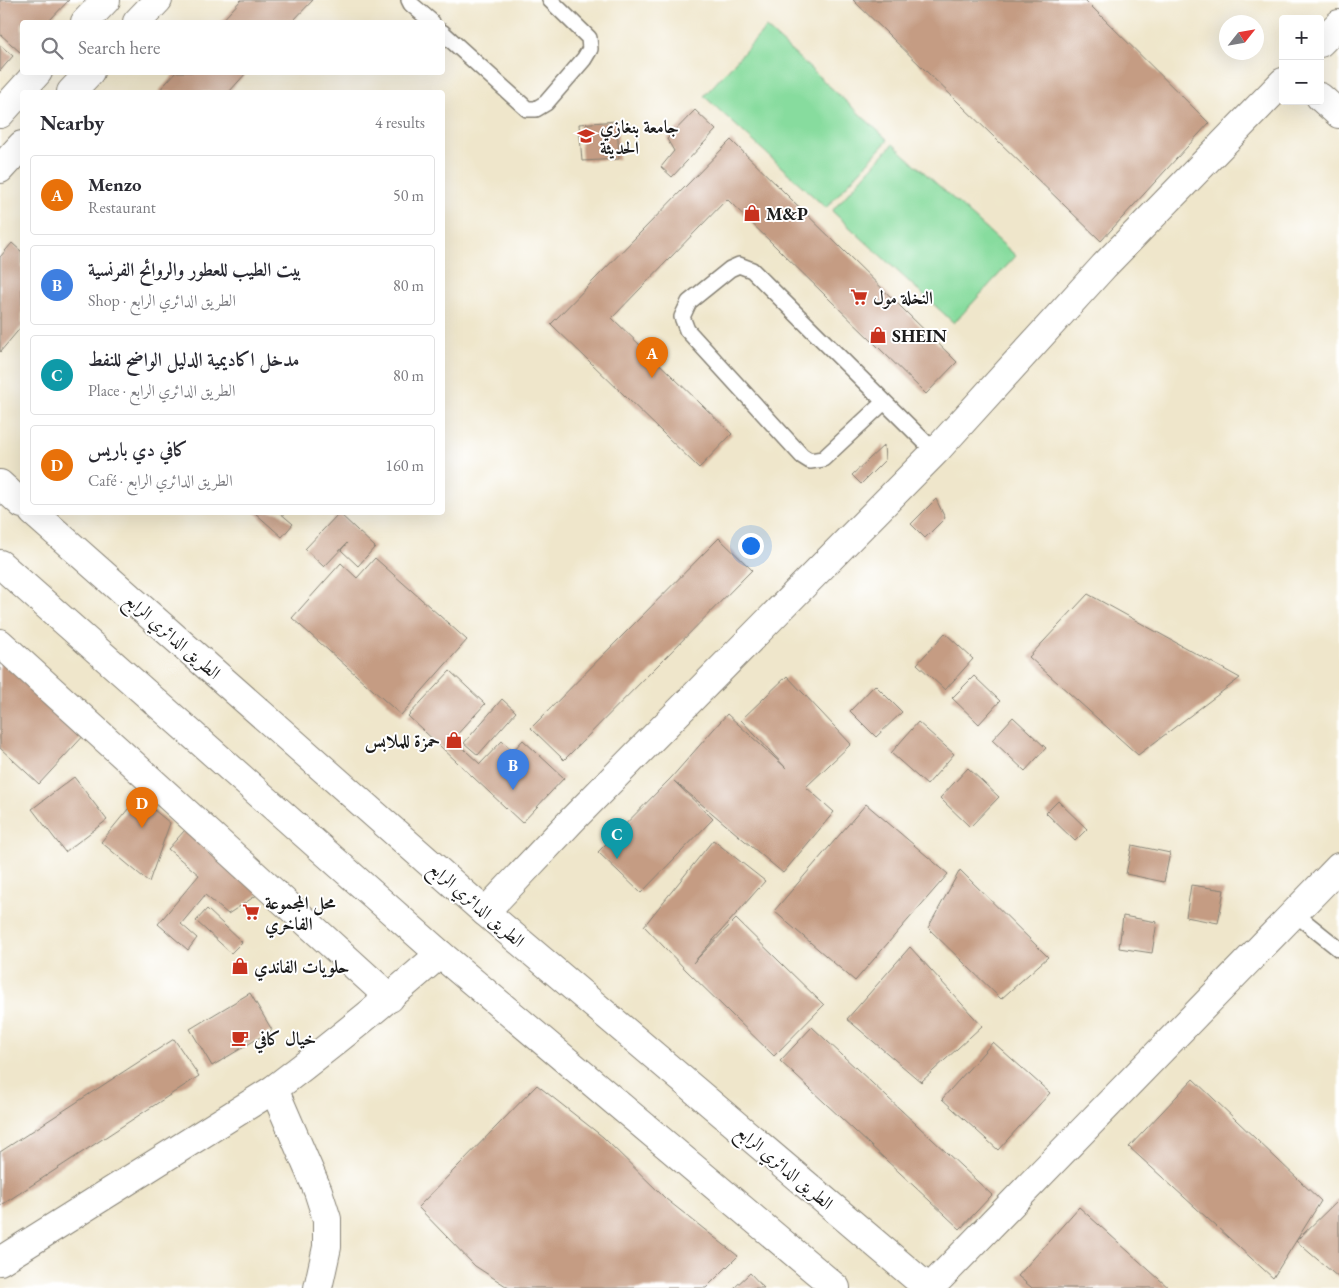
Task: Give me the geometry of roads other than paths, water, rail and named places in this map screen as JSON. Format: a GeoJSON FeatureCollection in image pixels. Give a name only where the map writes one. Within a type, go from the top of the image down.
{"type":"FeatureCollection","features":[{"type":"Feature","properties":{"kind":"street"},"geometry":{"type":"LineString","coordinates":[[87,20],[106,0]]}},
{"type":"Feature","properties":{"kind":"street"},"geometry":{"type":"LineString","coordinates":[[139,20],[158,0]]}},
{"type":"Feature","properties":{"kind":"street"},"geometry":{"type":"LineString","coordinates":[[1324,39],[1339,24]]}},
{"type":"Feature","properties":{"kind":"street"},"geometry":{"type":"LineString","coordinates":[[22,90],[35,75]]}},
{"type":"Feature","properties":{"kind":"street"},"geometry":{"type":"LineString","coordinates":[[74,90],[87,75]]}},
{"type":"Feature","properties":{"kind":"street"},"geometry":{"type":"LineString","coordinates":[[485,912],[935,452],[1104,266],[1279,86]]}},
{"type":"Feature","properties":{"kind":"street"},"geometry":{"type":"LineString","coordinates":[[0,114],[20,92]]}},
{"type":"Feature","properties":{"kind":"street"},"geometry":{"type":"LineString","coordinates":[[1324,101],[1339,114]]}},
{"type":"Feature","properties":{"kind":"street"},"geometry":{"type":"LineString","coordinates":[[0,169],[20,147]]}},
{"type":"Feature","properties":{"kind":"street"},"geometry":{"type":"LineString","coordinates":[[0,484],[20,502]]}},
{"type":"Feature","properties":{"kind":"street","name":"الطريق الدائري الرابع"},"geometry":{"type":"LineString","coordinates":[[36,515],[485,912],[929,1288]]}},
{"type":"Feature","properties":{"kind":"street"},"geometry":{"type":"LineString","coordinates":[[0,564],[440,954],[836,1288]]}},
{"type":"Feature","properties":{"kind":"street"},"geometry":{"type":"LineString","coordinates":[[0,643],[390,998]]}},
{"type":"Feature","properties":{"kind":"street"},"geometry":{"type":"LineString","coordinates":[[929,1288],[1339,867]]}},
{"type":"Feature","properties":{"kind":"street"},"geometry":{"type":"LineString","coordinates":[[0,1262],[274,1089],[390,998],[440,954]]}},
{"type":"Feature","properties":{"kind":"street"},"geometry":{"type":"LineString","coordinates":[[274,1089],[318,1191],[327,1219],[327,1247],[318,1288]]}},
{"type":"Feature","properties":{"kind":"lane"},"geometry":{"type":"LineString","coordinates":[[409,0],[430,20]]}},
{"type":"Feature","properties":{"kind":"lane"},"geometry":{"type":"LineString","coordinates":[[445,35],[528,109],[536,109],[546,103],[590,50],[589,38],[550,0]]}},
{"type":"Feature","properties":{"kind":"lane"},"geometry":{"type":"LineString","coordinates":[[884,402],[823,459],[810,461],[802,456],[687,330],[682,317],[689,302],[730,269],[739,265],[752,270],[935,452]]}},
{"type":"Feature","properties":{"kind":"lane"},"geometry":{"type":"LineString","coordinates":[[1294,913],[1339,950]]}},
{"type":"Feature","properties":{"kind":"place","name":"جامعة بنغازي الحديثة"},"geometry":{"type":"Point","coordinates":[586,136]}},
{"type":"Feature","properties":{"kind":"place","name":"M&P"},"geometry":{"type":"Point","coordinates":[752,213]}},
{"type":"Feature","properties":{"kind":"place","name":"النخلة مول"},"geometry":{"type":"Point","coordinates":[859,297]}},
{"type":"Feature","properties":{"kind":"place","name":"SHEIN"},"geometry":{"type":"Point","coordinates":[878,335]}},
{"type":"Feature","properties":{"kind":"place","name":"Menzo"},"geometry":{"type":"Point","coordinates":[652,378]}},
{"type":"Feature","properties":{"kind":"place","name":"حمزة للملابس"},"geometry":{"type":"Point","coordinates":[454,740]}},
{"type":"Feature","properties":{"kind":"place","name":"بيت الطيب للعطور والروائح الفرنسية"},"geometry":{"type":"Point","coordinates":[513,790]}},
{"type":"Feature","properties":{"kind":"place","name":"كافي دي باريس"},"geometry":{"type":"Point","coordinates":[142,828]}},
{"type":"Feature","properties":{"kind":"place","name":"مدخل اكاديمية الدليل الواضح للنفط"},"geometry":{"type":"Point","coordinates":[617,859]}},
{"type":"Feature","properties":{"kind":"place","name":"محل المجموعة الفاخري"},"geometry":{"type":"Point","coordinates":[251,912]}},
{"type":"Feature","properties":{"kind":"place","name":"حلويات الفاندي"},"geometry":{"type":"Point","coordinates":[240,966]}},
{"type":"Feature","properties":{"kind":"place","name":"خيال كافي"},"geometry":{"type":"Point","coordinates":[240,1038]}}]}
